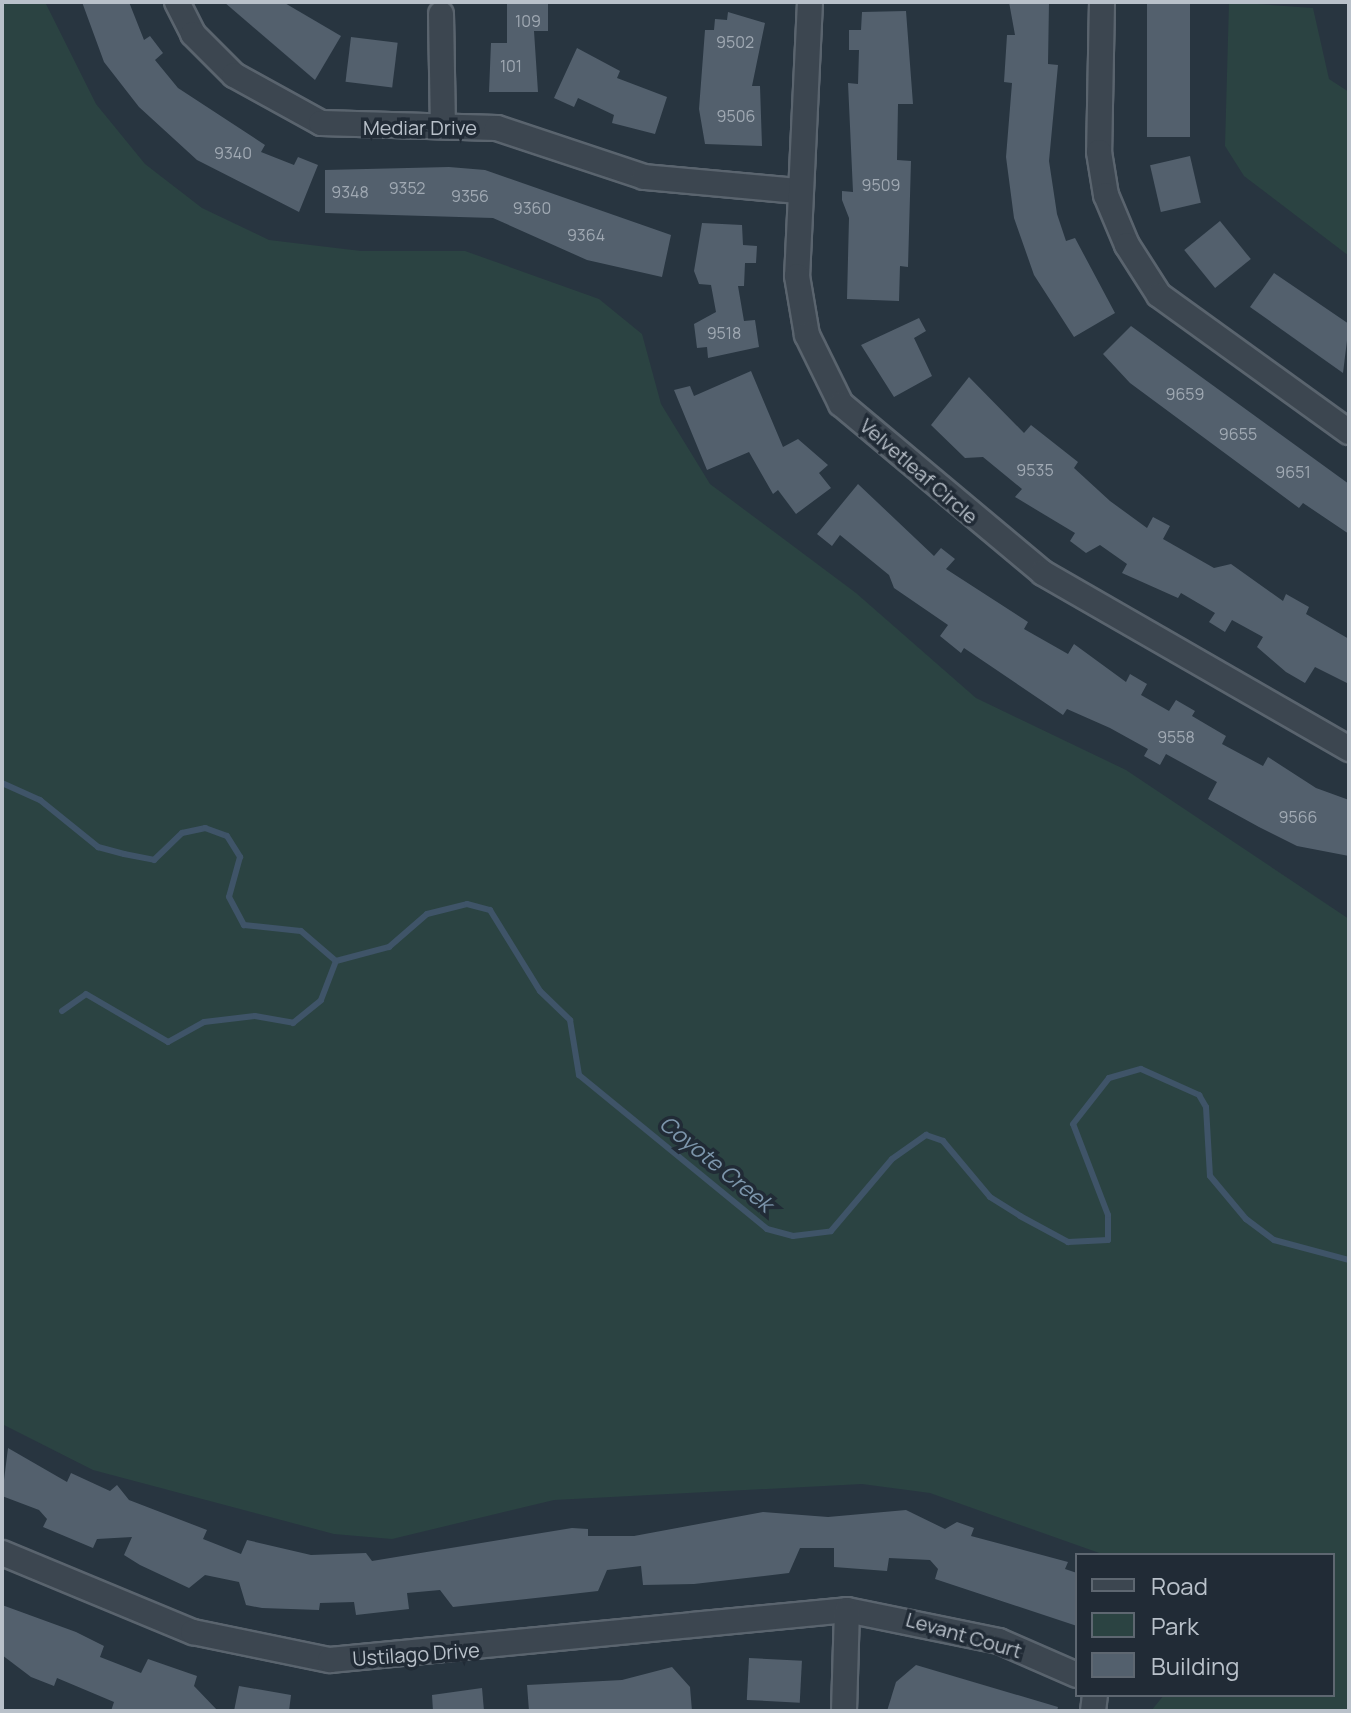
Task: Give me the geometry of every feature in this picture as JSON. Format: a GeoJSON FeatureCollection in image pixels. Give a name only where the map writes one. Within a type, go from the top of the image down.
{"type":"FeatureCollection","features":[{"type":"Feature","properties":{"kind":"street","name":"Mediar Drive"},"geometry":{"type":"LineString","coordinates":[[177,2],[213,56],[287,110],[358,127],[443,124],[539,138],[644,177],[799,191]]}},
{"type":"Feature","properties":{"kind":"street","name":"Velvetleaf Circle"},"geometry":{"type":"LineString","coordinates":[[810,2],[797,276],[807,335],[841,404],[1043,573],[1349,749]]}},
{"type":"Feature","properties":{"kind":"street"},"geometry":{"type":"LineString","coordinates":[[1102,2],[1099,152],[1106,195],[1127,245],[1159,295],[1349,432]]}},
{"type":"Feature","properties":{"kind":"street"},"geometry":{"type":"LineString","coordinates":[[441,14],[443,124]]}},
{"type":"Feature","properties":{"kind":"street","name":"Ustilago Drive"},"geometry":{"type":"LineString","coordinates":[[2,1553],[193,1632],[330,1660],[847,1610]]}},
{"type":"Feature","properties":{"kind":"street"},"geometry":{"type":"LineString","coordinates":[[844,1711],[847,1610]]}},
{"type":"Feature","properties":{"kind":"street","name":"Levant Court"},"geometry":{"type":"LineString","coordinates":[[847,1610],[999,1641],[1075,1674]]}},
{"type":"Feature","properties":{"kind":"green space"},"geometry":{"type":"Polygon","coordinates":[[[2,2],[45,2],[96,104],[145,164],[202,208],[269,240],[361,251],[465,251],[599,299],[642,334],[661,404],[710,484],[856,593],[976,698],[1126,770],[1349,919],[1349,1711],[1151,1711],[1162,1697],[1335,1697],[1335,1553],[1099,1553],[930,1493],[862,1484],[554,1500],[392,1539],[334,1534],[93,1470],[2,1424],[2,2]]]}},
{"type":"Feature","properties":{"kind":"green space"},"geometry":{"type":"Polygon","coordinates":[[[1229,2],[1313,8],[1329,79],[1349,92],[1349,256],[1244,176],[1225,146],[1229,2]]]}},
{"type":"Feature","properties":{"kind":"building"},"geometry":{"type":"Polygon","coordinates":[[[82,2],[129,2],[144,40],[150,36],[163,53],[155,60],[178,88],[265,145],[261,152],[294,165],[298,157],[318,165],[299,212],[197,160],[139,107],[104,62],[82,2]]]}},
{"type":"Feature","properties":{"kind":"building"},"geometry":{"type":"Polygon","coordinates":[[[224,2],[283,2],[341,36],[315,80],[224,2]]]}},
{"type":"Feature","properties":{"kind":"building"},"geometry":{"type":"Polygon","coordinates":[[[507,2],[548,2],[548,31],[534,31],[538,92],[489,92],[491,43],[507,43],[507,2]]]}},
{"type":"Feature","properties":{"kind":"building"},"geometry":{"type":"Polygon","coordinates":[[[1009,2],[1049,2],[1048,64],[1058,65],[1049,161],[1057,214],[1066,241],[1075,238],[1115,313],[1074,337],[1034,275],[1014,218],[1006,157],[1012,83],[1004,82],[1007,35],[1015,35],[1009,2]]]}},
{"type":"Feature","properties":{"kind":"building"},"geometry":{"type":"Polygon","coordinates":[[[1147,2],[1190,2],[1190,137],[1147,137],[1147,2]]]}},
{"type":"Feature","properties":{"kind":"building"},"geometry":{"type":"Polygon","coordinates":[[[906,11],[913,104],[898,104],[897,160],[911,161],[908,267],[900,266],[899,301],[847,299],[849,218],[842,191],[853,192],[848,83],[858,84],[859,50],[849,50],[849,30],[861,30],[862,12],[906,11]]]}},
{"type":"Feature","properties":{"kind":"building"},"geometry":{"type":"Polygon","coordinates":[[[728,12],[765,23],[752,86],[760,86],[762,146],[705,144],[699,109],[705,30],[714,30],[715,19],[727,20],[728,12]]]}},
{"type":"Feature","properties":{"kind":"building"},"geometry":{"type":"Polygon","coordinates":[[[351,37],[398,43],[392,87],[346,82],[351,37]]]}},
{"type":"Feature","properties":{"kind":"building"},"geometry":{"type":"Polygon","coordinates":[[[577,48],[620,71],[617,78],[667,97],[655,134],[612,123],[614,115],[578,98],[574,107],[554,98],[577,48]]]}},
{"type":"Feature","properties":{"kind":"building"},"geometry":{"type":"Polygon","coordinates":[[[1190,156],[1201,203],[1161,212],[1150,165],[1190,156]]]}},
{"type":"Feature","properties":{"kind":"building"},"geometry":{"type":"Polygon","coordinates":[[[449,167],[485,170],[671,235],[662,277],[587,260],[493,218],[325,213],[325,170],[449,167]]]}},
{"type":"Feature","properties":{"kind":"building"},"geometry":{"type":"Polygon","coordinates":[[[1220,221],[1251,259],[1215,288],[1184,250],[1220,221]]]}},
{"type":"Feature","properties":{"kind":"building"},"geometry":{"type":"Polygon","coordinates":[[[702,223],[742,225],[743,245],[757,246],[756,263],[745,263],[744,286],[738,286],[744,321],[755,320],[759,347],[708,358],[707,347],[697,348],[694,324],[716,312],[711,285],[699,284],[694,271],[702,223]]]}},
{"type":"Feature","properties":{"kind":"building"},"geometry":{"type":"Polygon","coordinates":[[[1274,273],[1349,324],[1343,373],[1250,307],[1274,273]]]}},
{"type":"Feature","properties":{"kind":"building"},"geometry":{"type":"Polygon","coordinates":[[[919,318],[926,331],[914,338],[932,376],[894,397],[861,345],[919,318]]]}},
{"type":"Feature","properties":{"kind":"building"},"geometry":{"type":"Polygon","coordinates":[[[1131,326],[1349,484],[1349,534],[1303,503],[1299,508],[1130,383],[1103,354],[1131,326]]]}},
{"type":"Feature","properties":{"kind":"building"},"geometry":{"type":"Polygon","coordinates":[[[751,371],[783,447],[798,439],[828,465],[819,473],[831,488],[796,514],[778,490],[773,494],[749,452],[707,470],[674,390],[690,386],[694,396],[751,371]]]}},
{"type":"Feature","properties":{"kind":"building"},"geometry":{"type":"Polygon","coordinates":[[[969,377],[1024,433],[1031,425],[1078,462],[1074,468],[1110,501],[1147,528],[1153,517],[1170,526],[1163,539],[1214,568],[1231,564],[1283,601],[1286,594],[1309,607],[1306,614],[1349,639],[1349,684],[1315,667],[1305,683],[1286,672],[1257,647],[1263,637],[1232,620],[1225,632],[1209,622],[1215,613],[1181,593],[1178,598],[1122,573],[1127,564],[1100,545],[1086,553],[1070,541],[1075,533],[1015,497],[1022,489],[983,457],[965,458],[931,425],[969,377]]]}},
{"type":"Feature","properties":{"kind":"building"},"geometry":{"type":"Polygon","coordinates":[[[858,484],[934,556],[941,548],[955,559],[946,569],[1028,622],[1024,629],[1068,654],[1074,644],[1126,682],[1130,674],[1147,684],[1141,695],[1169,711],[1176,700],[1195,711],[1192,716],[1226,736],[1222,744],[1263,766],[1268,757],[1316,788],[1349,800],[1349,856],[1297,846],[1259,827],[1208,799],[1217,782],[1166,754],[1160,765],[1144,756],[1148,749],[1067,709],[1063,715],[964,648],[961,653],[940,636],[948,625],[894,588],[889,575],[840,535],[832,546],[817,534],[858,484]]]}},
{"type":"Feature","properties":{"kind":"building"},"geometry":{"type":"Polygon","coordinates":[[[8,1448],[67,1482],[71,1473],[110,1491],[117,1485],[129,1500],[207,1530],[203,1539],[241,1554],[247,1540],[311,1555],[366,1553],[372,1561],[572,1528],[588,1529],[588,1536],[634,1536],[763,1512],[828,1517],[906,1510],[945,1529],[957,1522],[974,1528],[971,1536],[1068,1562],[1065,1569],[1075,1572],[1075,1625],[935,1579],[938,1569],[930,1560],[889,1558],[887,1571],[834,1567],[834,1548],[800,1548],[789,1573],[694,1584],[643,1585],[641,1566],[607,1570],[598,1591],[563,1595],[453,1607],[440,1590],[407,1593],[409,1609],[356,1615],[354,1602],[320,1603],[319,1610],[262,1608],[246,1605],[239,1582],[205,1575],[189,1588],[124,1555],[132,1537],[97,1539],[93,1548],[43,1527],[47,1519],[39,1510],[2,1496],[8,1448]]]}},
{"type":"Feature","properties":{"kind":"building"},"geometry":{"type":"Polygon","coordinates":[[[2,1605],[76,1632],[104,1646],[100,1657],[141,1673],[148,1659],[197,1676],[194,1686],[218,1711],[111,1711],[114,1702],[57,1678],[54,1686],[31,1677],[2,1655],[2,1605]]]}},
{"type":"Feature","properties":{"kind":"building"},"geometry":{"type":"Polygon","coordinates":[[[749,1658],[802,1661],[800,1703],[747,1700],[749,1658]]]}},
{"type":"Feature","properties":{"kind":"building"},"geometry":{"type":"Polygon","coordinates":[[[916,1665],[1058,1707],[1057,1711],[887,1711],[896,1682],[916,1665]]]}},
{"type":"Feature","properties":{"kind":"building"},"geometry":{"type":"Polygon","coordinates":[[[672,1667],[690,1687],[692,1711],[529,1711],[527,1685],[622,1680],[672,1667]]]}},
{"type":"Feature","properties":{"kind":"building"},"geometry":{"type":"Polygon","coordinates":[[[239,1686],[291,1695],[289,1711],[234,1711],[239,1686]]]}},
{"type":"Feature","properties":{"kind":"building"},"geometry":{"type":"Polygon","coordinates":[[[482,1688],[484,1711],[433,1711],[432,1695],[482,1688]]]}},
{"type":"Feature","properties":{"kind":"waterway","name":"Coyote Creek"},"geometry":{"type":"LineString","coordinates":[[2,783],[40,800],[98,847],[124,854],[154,860],[182,833],[205,828],[227,836],[240,857],[229,897],[244,925],[301,931],[336,961]]}},
{"type":"Feature","properties":{"kind":"waterway","name":"Coyote Creek"},"geometry":{"type":"LineString","coordinates":[[336,961],[389,947],[427,914],[467,904],[490,910],[540,991],[570,1020],[579,1075],[767,1229],[793,1236],[831,1231],[892,1159],[926,1135],[943,1141],[990,1197],[1020,1216],[1068,1242],[1108,1240],[1108,1215],[1073,1124],[1109,1078],[1141,1069],[1199,1095],[1206,1107],[1210,1176],[1246,1219],[1274,1240],[1349,1260]]}},
{"type":"Feature","properties":{"kind":"waterway"},"geometry":{"type":"LineString","coordinates":[[62,1011],[86,994],[168,1042],[204,1022],[255,1016],[293,1023],[321,1000],[336,961]]}}]}
